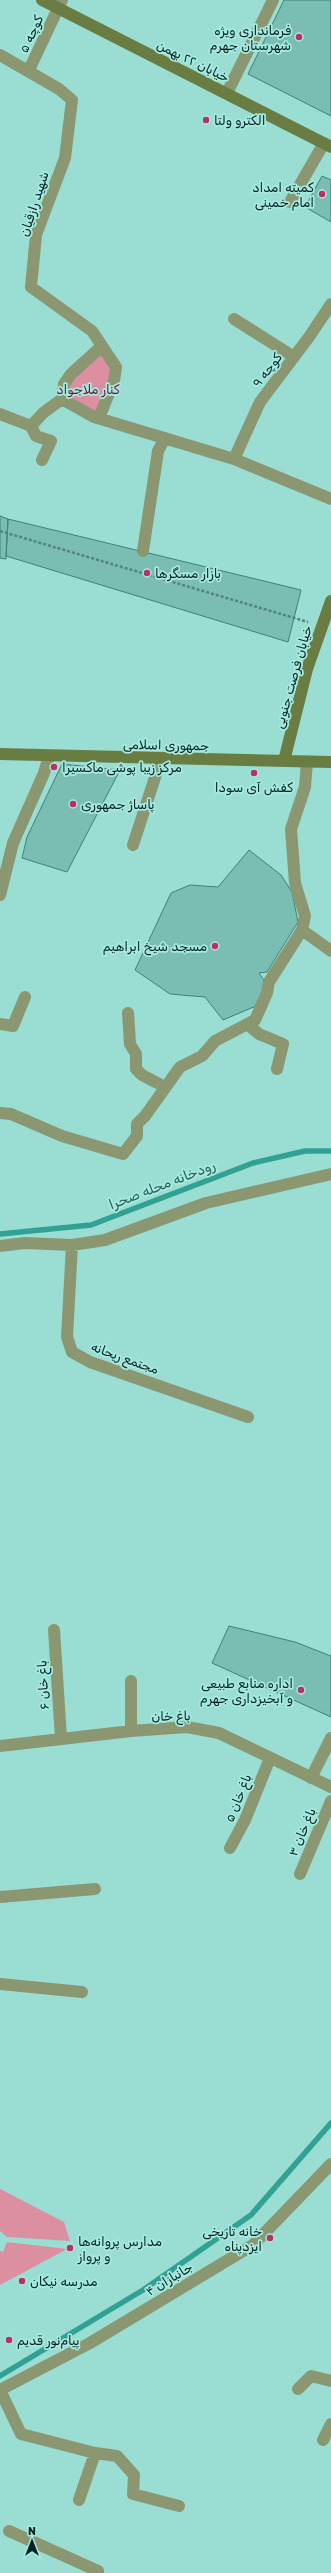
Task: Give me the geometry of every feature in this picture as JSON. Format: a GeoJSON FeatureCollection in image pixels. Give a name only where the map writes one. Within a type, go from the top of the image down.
{"type":"FeatureCollection","features":[{"type":"Feature","properties":{"kind":"street","name":"خیابان ۲۲ بهمن"},"geometry":{"type":"LineString","coordinates":[[42,0],[60,5],[327,145]]}},
{"type":"Feature","properties":{"kind":"street"},"geometry":{"type":"LineString","coordinates":[[227,93],[273,0]]}},
{"type":"Feature","properties":{"kind":"street","name":"کوچه ۵"},"geometry":{"type":"LineString","coordinates":[[29,70],[60,5]]}},
{"type":"Feature","properties":{"kind":"street","name":"شهید رازقیان"},"geometry":{"type":"LineString","coordinates":[[0,55],[29,70],[59,89],[72,100],[65,158],[36,235],[30,287],[92,331],[102,346]]}},
{"type":"Feature","properties":{"kind":"street"},"geometry":{"type":"LineString","coordinates":[[290,202],[327,145]]}},
{"type":"Feature","properties":{"kind":"street","name":"کوچه ۹"},"geometry":{"type":"LineString","coordinates":[[234,459],[260,402],[331,304]]}},
{"type":"Feature","properties":{"kind":"street"},"geometry":{"type":"LineString","coordinates":[[234,319],[294,357]]}},
{"type":"Feature","properties":{"kind":"street"},"geometry":{"type":"LineString","coordinates":[[31,426],[43,413],[62,400],[64,384],[71,374],[102,346],[116,367],[114,381],[99,418]]}},
{"type":"Feature","properties":{"kind":"street"},"geometry":{"type":"LineString","coordinates":[[62,400],[99,418],[234,459],[331,499]]}},
{"type":"Feature","properties":{"kind":"street"},"geometry":{"type":"LineString","coordinates":[[0,414],[31,426],[36,436],[51,441],[42,460]]}},
{"type":"Feature","properties":{"kind":"street"},"geometry":{"type":"LineString","coordinates":[[143,552],[158,451],[165,438]]}},
{"type":"Feature","properties":{"kind":"street","name":"خیابان فرصت جنوبی"},"geometry":{"type":"LineString","coordinates":[[284,761],[308,668],[331,601]]}},
{"type":"Feature","properties":{"kind":"street","name":"جمهوری اسلامی"},"geometry":{"type":"LineString","coordinates":[[0,754],[331,762]]}},
{"type":"Feature","properties":{"kind":"street"},"geometry":{"type":"LineString","coordinates":[[0,895],[13,843],[44,773],[49,756]]}},
{"type":"Feature","properties":{"kind":"street"},"geometry":{"type":"LineString","coordinates":[[133,845],[161,759]]}},
{"type":"Feature","properties":{"kind":"street"},"geometry":{"type":"LineString","coordinates":[[0,1113],[11,1114],[62,1136],[123,1154],[136,1136],[136,1124],[145,1116],[180,1067],[202,1056],[215,1041],[255,1020],[267,993],[269,982],[302,930],[305,916],[295,883],[291,829],[305,787],[307,762]]}},
{"type":"Feature","properties":{"kind":"street"},"geometry":{"type":"LineString","coordinates":[[302,930],[331,951]]}},
{"type":"Feature","properties":{"kind":"street"},"geometry":{"type":"LineString","coordinates":[[0,1024],[13,1026],[25,997]]}},
{"type":"Feature","properties":{"kind":"street"},"geometry":{"type":"LineString","coordinates":[[128,1013],[130,1044],[136,1054],[136,1069],[142,1075],[165,1087]]}},
{"type":"Feature","properties":{"kind":"street"},"geometry":{"type":"LineString","coordinates":[[247,1024],[259,1034],[283,1044],[277,1069]]}},
{"type":"Feature","properties":{"kind":"street"},"geometry":{"type":"LineString","coordinates":[[0,1246],[25,1243],[72,1245],[105,1240],[206,1203],[331,1174]]}},
{"type":"Feature","properties":{"kind":"street","name":"مجتمع ریحانه"},"geometry":{"type":"LineString","coordinates":[[72,1245],[67,1337],[72,1352],[90,1362],[248,1417]]}},
{"type":"Feature","properties":{"kind":"street","name":"باغ خان ۶"},"geometry":{"type":"LineString","coordinates":[[54,1630],[61,1738]]}},
{"type":"Feature","properties":{"kind":"street"},"geometry":{"type":"LineString","coordinates":[[131,1681],[131,1730]]}},
{"type":"Feature","properties":{"kind":"street","name":"باغ خان"},"geometry":{"type":"LineString","coordinates":[[0,1746],[131,1730],[187,1727],[219,1734],[331,1787]]}},
{"type":"Feature","properties":{"kind":"street"},"geometry":{"type":"LineString","coordinates":[[311,1778],[331,1738]]}},
{"type":"Feature","properties":{"kind":"street","name":"باغ خان ۵"},"geometry":{"type":"LineString","coordinates":[[230,1848],[245,1820],[270,1758]]}},
{"type":"Feature","properties":{"kind":"street","name":"باغ خان ۳"},"geometry":{"type":"LineString","coordinates":[[300,1874],[331,1801]]}},
{"type":"Feature","properties":{"kind":"street"},"geometry":{"type":"LineString","coordinates":[[0,1897],[95,1889]]}},
{"type":"Feature","properties":{"kind":"street"},"geometry":{"type":"LineString","coordinates":[[0,1984],[82,1992]]}},
{"type":"Feature","properties":{"kind":"street","name":"جانبازان ۴"},"geometry":{"type":"LineString","coordinates":[[0,2390],[90,2343],[253,2245],[331,2164]]}},
{"type":"Feature","properties":{"kind":"street"},"geometry":{"type":"LineString","coordinates":[[298,2389],[311,2376],[331,2379]]}},
{"type":"Feature","properties":{"kind":"street"},"geometry":{"type":"LineString","coordinates":[[0,2390],[21,2434],[95,2453],[117,2456],[134,2475],[133,2494],[180,2506]]}},
{"type":"Feature","properties":{"kind":"street"},"geometry":{"type":"LineString","coordinates":[[323,2440],[331,2424]]}},
{"type":"Feature","properties":{"kind":"street"},"geometry":{"type":"LineString","coordinates":[[80,2500],[95,2453]]}},
{"type":"Feature","properties":{"kind":"street"},"geometry":{"type":"LineString","coordinates":[[8,2531],[98,2572]]}},
{"type":"Feature","properties":{"kind":"path"},"geometry":{"type":"LineString","coordinates":[[0,531],[322,626]]}},
{"type":"Feature","properties":{"kind":"green space","name":"کنار ملا‌جواد"},"geometry":{"type":"Polygon","coordinates":[[[102,346],[116,367],[99,418],[62,399],[64,384],[102,346]]]}},
{"type":"Feature","properties":{"kind":"green space"},"geometry":{"type":"Polygon","coordinates":[[[0,2189],[64,2222],[70,2241],[7,2237],[0,2231],[0,2189]]]}},
{"type":"Feature","properties":{"kind":"green space"},"geometry":{"type":"Polygon","coordinates":[[[7,2242],[67,2249],[0,2285],[0,2251],[3,2252],[7,2242]]]}},
{"type":"Feature","properties":{"kind":"building","name":"فرمانداری ویژه شهرستان جهرم"},"geometry":{"type":"Polygon","coordinates":[[[284,0],[331,0],[331,116],[248,74],[284,0]]]}},
{"type":"Feature","properties":{"kind":"building","name":"کمیته امداد امام خمینی"},"geometry":{"type":"Polygon","coordinates":[[[322,176],[331,180],[331,222],[305,207],[322,176]]]}},
{"type":"Feature","properties":{"kind":"building"},"geometry":{"type":"Polygon","coordinates":[[[0,516],[8,519],[6,559],[0,558],[0,516]]]}},
{"type":"Feature","properties":{"kind":"building","name":"بازار مسگرها"},"geometry":{"type":"Polygon","coordinates":[[[8,519],[301,590],[288,642],[6,556],[8,519]]]}},
{"type":"Feature","properties":{"kind":"building","name":"پاساژ جمهوری"},"geometry":{"type":"Polygon","coordinates":[[[62,764],[120,770],[67,872],[22,858],[27,837],[62,764]]]}},
{"type":"Feature","properties":{"kind":"building","name":"مسجد شیخ ابراهیم"},"geometry":{"type":"Polygon","coordinates":[[[249,850],[281,875],[292,892],[298,922],[267,972],[259,973],[266,983],[256,1006],[223,1020],[205,997],[170,994],[135,970],[171,893],[190,885],[218,887],[249,850]]]}},
{"type":"Feature","properties":{"kind":"building","name":"اداره منابع طبیعی و آبخیزداری جهرم"},"geometry":{"type":"Polygon","coordinates":[[[229,1626],[295,1642],[331,1656],[331,1717],[212,1663],[229,1626]]]}},
{"type":"Feature","properties":{"kind":"waterway","name":"رودخانه محله صحرا"},"geometry":{"type":"LineString","coordinates":[[0,1234],[91,1225],[253,1163],[305,1151],[331,1151]]}},
{"type":"Feature","properties":{"kind":"waterway"},"geometry":{"type":"LineString","coordinates":[[0,2376],[143,2290],[251,2215],[331,2123]]}},
{"type":"Feature","properties":{"kind":"place","name":"فرمانداری ویژه شهرستان جهرم"},"geometry":{"type":"Point","coordinates":[299,37]}},
{"type":"Feature","properties":{"kind":"place","name":"الکترو ولتا"},"geometry":{"type":"Point","coordinates":[206,120]}},
{"type":"Feature","properties":{"kind":"place","name":"کمیته امداد امام خمینی"},"geometry":{"type":"Point","coordinates":[322,194]}},
{"type":"Feature","properties":{"kind":"place","name":"بازار مسگرها"},"geometry":{"type":"Point","coordinates":[147,573]}},
{"type":"Feature","properties":{"kind":"place","name":"مرکز زیبا پوشی ماکسیرا"},"geometry":{"type":"Point","coordinates":[54,767]}},
{"type":"Feature","properties":{"kind":"place","name":"کفش آی سودا"},"geometry":{"type":"Point","coordinates":[254,773]}},
{"type":"Feature","properties":{"kind":"place","name":"پاساژ جمهوری"},"geometry":{"type":"Point","coordinates":[73,804]}},
{"type":"Feature","properties":{"kind":"place","name":"مسجد شیخ ابراهیم"},"geometry":{"type":"Point","coordinates":[215,946]}},
{"type":"Feature","properties":{"kind":"place","name":"اداره منابع طبیعی و آبخیزداری جهرم"},"geometry":{"type":"Point","coordinates":[301,1690]}},
{"type":"Feature","properties":{"kind":"place","name":"خانه تاریخی ایزدپناه"},"geometry":{"type":"Point","coordinates":[270,2238]}},
{"type":"Feature","properties":{"kind":"place","name":"مدارس پروانه‌ها و پرواز"},"geometry":{"type":"Point","coordinates":[70,2248]}},
{"type":"Feature","properties":{"kind":"place","name":"مدرسه نیکان"},"geometry":{"type":"Point","coordinates":[22,2281]}},
{"type":"Feature","properties":{"kind":"place","name":"پیام‌نور قدیم"},"geometry":{"type":"Point","coordinates":[9,2340]}}]}
